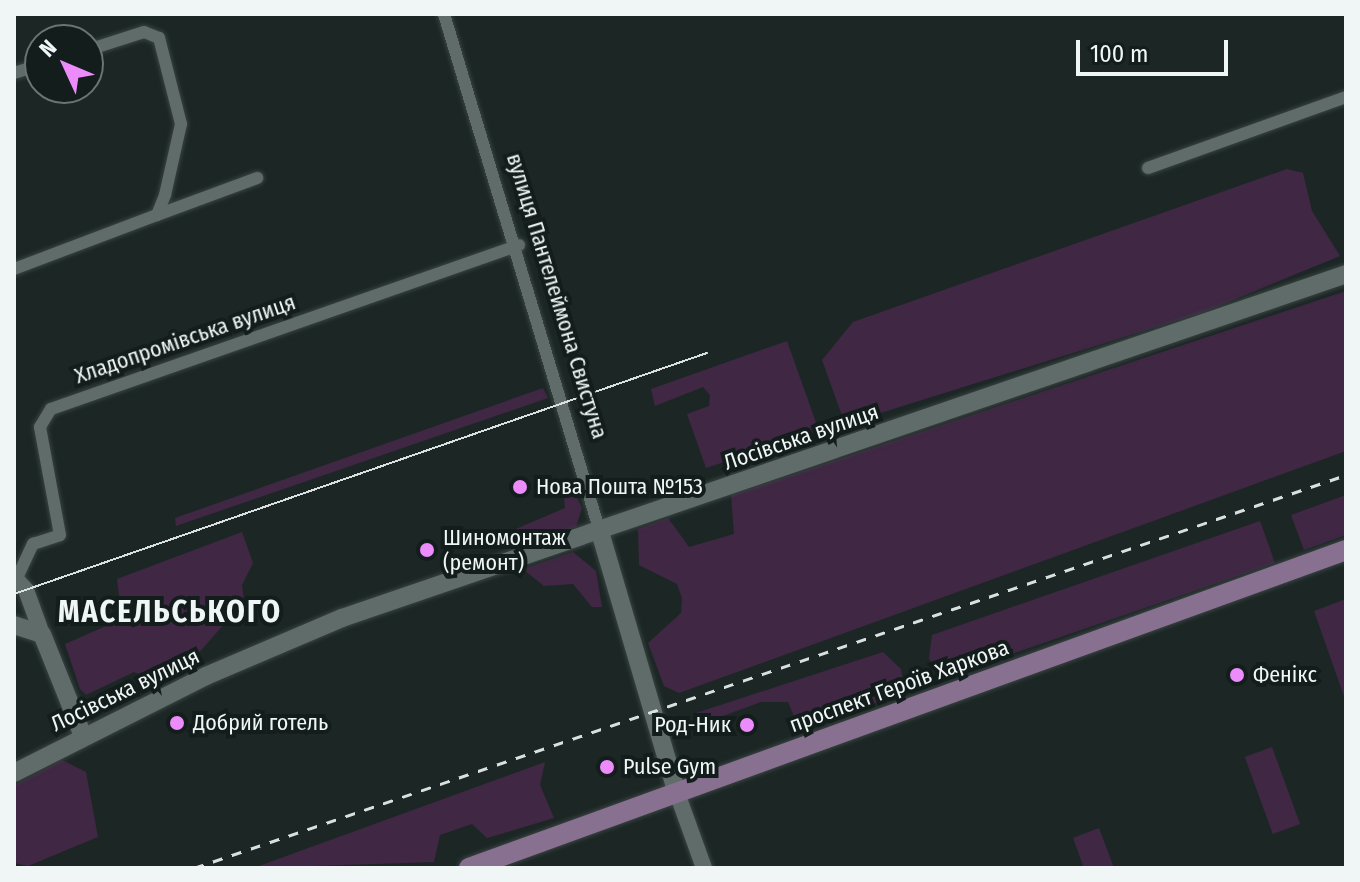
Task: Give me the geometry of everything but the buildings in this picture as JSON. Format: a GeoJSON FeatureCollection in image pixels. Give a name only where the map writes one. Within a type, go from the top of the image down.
{"type":"FeatureCollection","features":[{"type":"Feature","properties":{"kind":"main road","name":"Лосівська вулиця"},"geometry":{"type":"LineString","coordinates":[[14,773],[83,736],[342,618],[1346,274]]}},
{"type":"Feature","properties":{"kind":"main road","name":"вулиця Пантелеймона Свистуна"},"geometry":{"type":"LineString","coordinates":[[600,532],[677,793]]}},
{"type":"Feature","properties":{"kind":"main road","name":"проспект Героїв Харкова"},"geometry":{"type":"LineString","coordinates":[[469,868],[1346,550]]}},
{"type":"Feature","properties":{"kind":"main road"},"geometry":{"type":"LineString","coordinates":[[14,625],[42,634],[83,736]]}},
{"type":"Feature","properties":{"kind":"street","name":"вулиця Пантелеймона Свистуна"},"geometry":{"type":"LineString","coordinates":[[444,14],[519,245],[600,532]]}},
{"type":"Feature","properties":{"kind":"street"},"geometry":{"type":"LineString","coordinates":[[104,45],[144,32],[162,46],[181,134],[157,215]]}},
{"type":"Feature","properties":{"kind":"street"},"geometry":{"type":"LineString","coordinates":[[1148,168],[1346,97]]}},
{"type":"Feature","properties":{"kind":"street"},"geometry":{"type":"LineString","coordinates":[[14,269],[257,178]]}},
{"type":"Feature","properties":{"kind":"street","name":"Хладопромівська вулиця"},"geometry":{"type":"LineString","coordinates":[[42,634],[16,578],[33,544],[60,535],[40,427],[51,409],[519,245]]}},
{"type":"Feature","properties":{"kind":"street","name":"вулиця Пантелеймона Свистуна"},"geometry":{"type":"LineString","coordinates":[[677,793],[704,868]]}},
{"type":"Feature","properties":{"kind":"shaded area"},"geometry":{"type":"Polygon","coordinates":[[[1287,169],[1303,173],[1312,211],[1340,256],[1204,312],[845,424],[822,360],[853,322],[1287,169]]]}},
{"type":"Feature","properties":{"kind":"shaded area"},"geometry":{"type":"Polygon","coordinates":[[[1346,291],[1346,451],[679,693],[664,686],[648,643],[681,613],[682,598],[677,584],[639,565],[638,529],[668,518],[689,547],[734,534],[731,495],[1346,291]]]}},
{"type":"Feature","properties":{"kind":"shaded area"},"geometry":{"type":"Polygon","coordinates":[[[787,341],[819,431],[706,468],[687,414],[709,406],[710,395],[703,387],[655,406],[651,389],[787,341]]]}},
{"type":"Feature","properties":{"kind":"shaded area"},"geometry":{"type":"Polygon","coordinates":[[[543,388],[548,398],[176,526],[175,518],[543,388]]]}},
{"type":"Feature","properties":{"kind":"shaded area"},"geometry":{"type":"Polygon","coordinates":[[[570,483],[582,508],[576,527],[513,548],[511,531],[565,508],[563,487],[570,483]]]}},
{"type":"Feature","properties":{"kind":"shaded area"},"geometry":{"type":"Polygon","coordinates":[[[1346,495],[1346,535],[1304,550],[1291,515],[1346,495]]]}},
{"type":"Feature","properties":{"kind":"shaded area"},"geometry":{"type":"Polygon","coordinates":[[[1260,521],[1275,563],[939,679],[929,658],[932,635],[1260,521]]]}},
{"type":"Feature","properties":{"kind":"shaded area"},"geometry":{"type":"Polygon","coordinates":[[[242,532],[253,563],[242,585],[244,601],[184,670],[152,680],[134,672],[86,695],[80,689],[65,644],[122,619],[117,579],[242,532]]]}},
{"type":"Feature","properties":{"kind":"shaded area"},"geometry":{"type":"Polygon","coordinates":[[[573,552],[596,571],[602,607],[592,607],[573,584],[544,586],[523,569],[573,552]]]}},
{"type":"Feature","properties":{"kind":"shaded area"},"geometry":{"type":"Polygon","coordinates":[[[1346,599],[1346,702],[1314,611],[1346,599]]]}},
{"type":"Feature","properties":{"kind":"shaded area"},"geometry":{"type":"Polygon","coordinates":[[[883,652],[901,669],[905,692],[812,727],[794,716],[788,702],[761,702],[696,726],[696,713],[883,652]]]}},
{"type":"Feature","properties":{"kind":"shaded area"},"geometry":{"type":"Polygon","coordinates":[[[1272,747],[1300,824],[1273,834],[1245,757],[1272,747]]]}},
{"type":"Feature","properties":{"kind":"shaded area"},"geometry":{"type":"Polygon","coordinates":[[[62,760],[86,772],[98,837],[28,866],[14,863],[14,785],[62,760]]]}},
{"type":"Feature","properties":{"kind":"shaded area"},"geometry":{"type":"Polygon","coordinates":[[[545,762],[540,785],[554,818],[487,838],[472,824],[440,835],[434,862],[253,868],[545,762]]]}},
{"type":"Feature","properties":{"kind":"shaded area"},"geometry":{"type":"Polygon","coordinates":[[[1099,828],[1114,868],[1084,868],[1073,838],[1099,828]]]}},
{"type":"Feature","properties":{"kind":"tram line"},"geometry":{"type":"LineString","coordinates":[[14,594],[707,353]]}},
{"type":"Feature","properties":{"kind":"railway"},"geometry":{"type":"LineString","coordinates":[[194,868],[1346,475]]}},
{"type":"Feature","properties":{"kind":"place","name":"Нова Пошта №153"},"geometry":{"type":"Point","coordinates":[520,487]}},
{"type":"Feature","properties":{"kind":"place","name":"Шиномонтаж (ремонт)"},"geometry":{"type":"Point","coordinates":[427,550]}},
{"type":"Feature","properties":{"kind":"place","name":"Фенікс"},"geometry":{"type":"Point","coordinates":[1237,675]}},
{"type":"Feature","properties":{"kind":"place","name":"Добрий готель"},"geometry":{"type":"Point","coordinates":[177,723]}},
{"type":"Feature","properties":{"kind":"place","name":"Род-Ник"},"geometry":{"type":"Point","coordinates":[747,725]}},
{"type":"Feature","properties":{"kind":"place","name":"Pulse Gym"},"geometry":{"type":"Point","coordinates":[607,767]}},
{"type":"Feature","properties":{"kind":"district","name":"МАСЕЛЬСЬКОГО"},"geometry":{"type":"Point","coordinates":[170,612]}}]}
